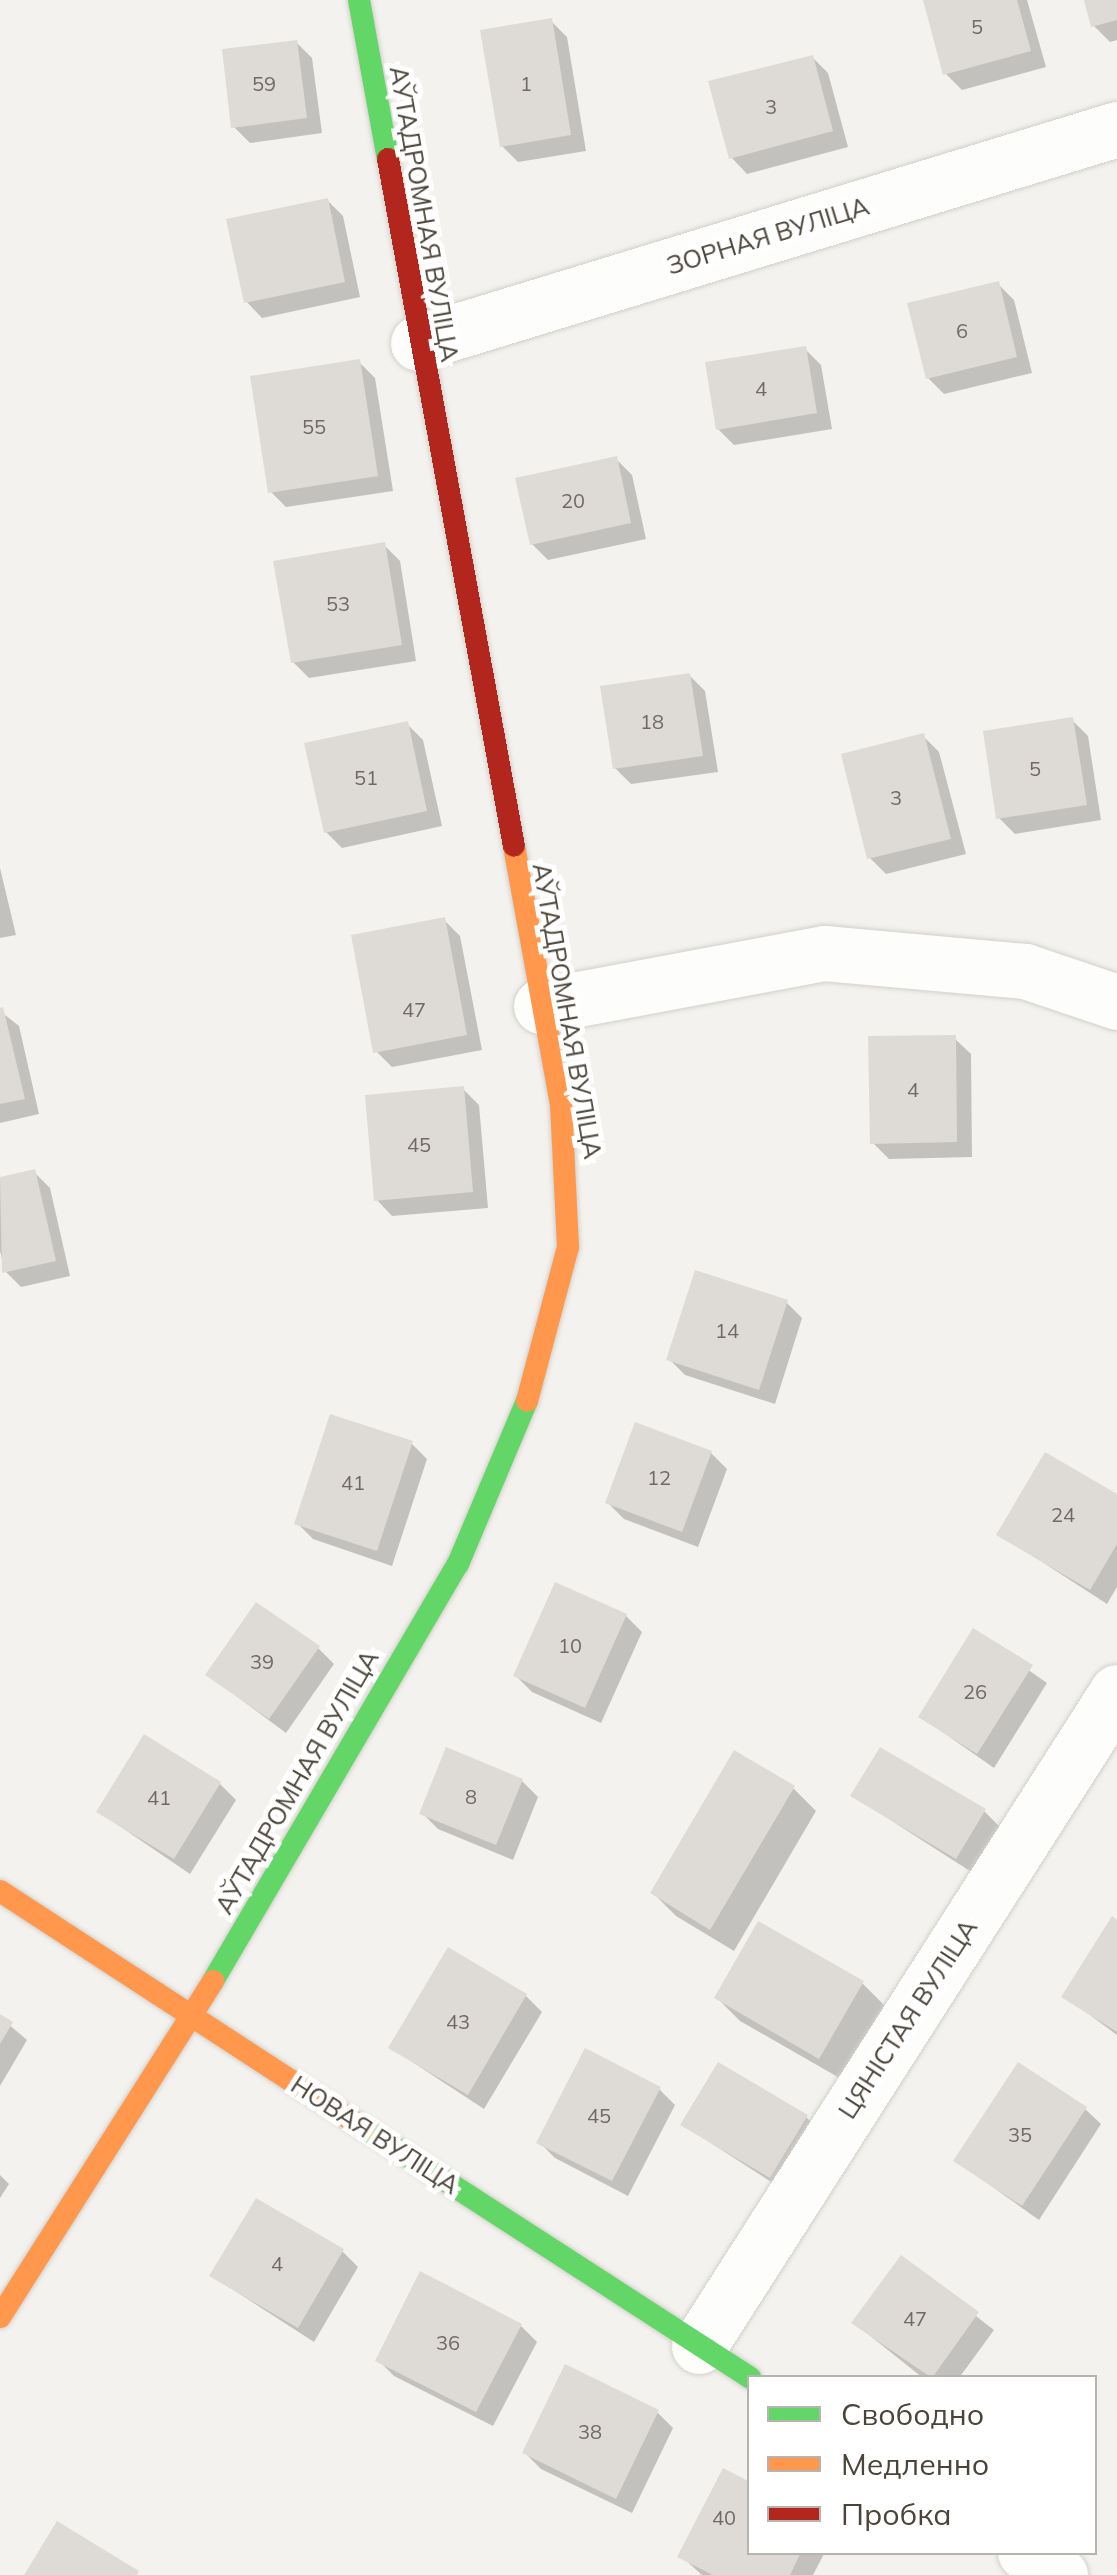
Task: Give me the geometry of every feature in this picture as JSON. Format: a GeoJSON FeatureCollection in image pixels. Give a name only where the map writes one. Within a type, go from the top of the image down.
{"type":"FeatureCollection","features":[{"type":"Feature","properties":{"kind":"street","name":"АЎТАДРОМНАЯ ВУЛІЦА"},"geometry":{"type":"LineString","coordinates":[[0,2317],[192,2016],[458,1564],[502,1468],[545,1352],[568,1247],[567,1145],[418,343],[360,0]]}},
{"type":"Feature","properties":{"kind":"street","name":"ЗОРНАЯ ВУЛІЦА"},"geometry":{"type":"LineString","coordinates":[[418,343],[1117,129]]}},
{"type":"Feature","properties":{"kind":"street"},"geometry":{"type":"LineString","coordinates":[[542,1006],[824,952],[1025,971],[1117,1002]]}},
{"type":"Feature","properties":{"kind":"street","name":"ЦЯНІСТАЯ ВУЛІЦА"},"geometry":{"type":"LineString","coordinates":[[699,2346],[1117,1692]]}},
{"type":"Feature","properties":{"kind":"street","name":"НОВАЯ ВУЛІЦА"},"geometry":{"type":"LineString","coordinates":[[0,1891],[747,2376]]}},
{"type":"Feature","properties":{"kind":"street"},"geometry":{"type":"LineString","coordinates":[[1029,2555],[1060,2575]]}},
{"type":"Feature","properties":{"kind":"building"},"geometry":{"type":"Polygon","coordinates":[[[923,0],[1017,0],[1031,51],[943,75],[923,0]]]}},
{"type":"Feature","properties":{"kind":"building"},"geometry":{"type":"Polygon","coordinates":[[[1084,0],[1117,0],[1117,20],[1091,27],[1084,0]]]}},
{"type":"Feature","properties":{"kind":"building"},"geometry":{"type":"Polygon","coordinates":[[[552,18],[571,135],[500,147],[480,30],[552,18]]]}},
{"type":"Feature","properties":{"kind":"building"},"geometry":{"type":"Polygon","coordinates":[[[297,40],[307,118],[231,128],[222,49],[297,40]]]}},
{"type":"Feature","properties":{"kind":"building"},"geometry":{"type":"Polygon","coordinates":[[[813,55],[833,131],[729,159],[708,81],[813,55]]]}},
{"type":"Feature","properties":{"kind":"building"},"geometry":{"type":"Polygon","coordinates":[[[328,198],[345,282],[244,303],[226,219],[328,198]]]}},
{"type":"Feature","properties":{"kind":"building"},"geometry":{"type":"Polygon","coordinates":[[[999,281],[1017,357],[926,379],[907,303],[999,281]]]}},
{"type":"Feature","properties":{"kind":"building"},"geometry":{"type":"Polygon","coordinates":[[[806,346],[817,413],[716,430],[705,362],[806,346]]]}},
{"type":"Feature","properties":{"kind":"building"},"geometry":{"type":"Polygon","coordinates":[[[360,359],[378,476],[268,493],[250,376],[360,359]]]}},
{"type":"Feature","properties":{"kind":"building"},"geometry":{"type":"Polygon","coordinates":[[[617,456],[631,523],[530,545],[515,478],[617,456]]]}},
{"type":"Feature","properties":{"kind":"building"},"geometry":{"type":"Polygon","coordinates":[[[385,542],[402,645],[291,663],[273,561],[385,542]]]}},
{"type":"Feature","properties":{"kind":"building"},"geometry":{"type":"Polygon","coordinates":[[[690,673],[703,756],[613,769],[600,686],[690,673]]]}},
{"type":"Feature","properties":{"kind":"building"},"geometry":{"type":"Polygon","coordinates":[[[1073,717],[1087,805],[996,819],[983,731],[1073,717]]]}},
{"type":"Feature","properties":{"kind":"building"},"geometry":{"type":"Polygon","coordinates":[[[408,721],[427,811],[324,833],[304,743],[408,721]]]}},
{"type":"Feature","properties":{"kind":"building"},"geometry":{"type":"Polygon","coordinates":[[[924,733],[951,839],[867,859],[841,754],[924,733]]]}},
{"type":"Feature","properties":{"kind":"building"},"geometry":{"type":"Polygon","coordinates":[[[445,917],[467,1035],[373,1053],[351,935],[445,917]]]}},
{"type":"Feature","properties":{"kind":"building"},"geometry":{"type":"Polygon","coordinates":[[[3,1007],[25,1099],[0,1104],[0,1008],[3,1007]]]}},
{"type":"Feature","properties":{"kind":"building"},"geometry":{"type":"Polygon","coordinates":[[[956,1035],[957,1142],[870,1144],[868,1036],[956,1035]]]}},
{"type":"Feature","properties":{"kind":"building"},"geometry":{"type":"Polygon","coordinates":[[[464,1086],[473,1192],[374,1201],[365,1095],[464,1086]]]}},
{"type":"Feature","properties":{"kind":"building"},"geometry":{"type":"Polygon","coordinates":[[[35,1169],[56,1261],[2,1273],[0,1177],[35,1169]]]}},
{"type":"Feature","properties":{"kind":"building"},"geometry":{"type":"Polygon","coordinates":[[[695,1270],[788,1300],[759,1390],[666,1360],[695,1270]]]}},
{"type":"Feature","properties":{"kind":"building"},"geometry":{"type":"Polygon","coordinates":[[[330,1414],[413,1441],[377,1551],[294,1524],[330,1414]]]}},
{"type":"Feature","properties":{"kind":"building"},"geometry":{"type":"Polygon","coordinates":[[[635,1422],[712,1451],[682,1532],[605,1503],[635,1422]]]}},
{"type":"Feature","properties":{"kind":"building"},"geometry":{"type":"Polygon","coordinates":[[[1045,1452],[1117,1494],[1117,1544],[1090,1590],[996,1535],[1045,1452]]]}},
{"type":"Feature","properties":{"kind":"building"},"geometry":{"type":"Polygon","coordinates":[[[555,1582],[627,1614],[585,1708],[513,1676],[555,1582]]]}},
{"type":"Feature","properties":{"kind":"building"},"geometry":{"type":"Polygon","coordinates":[[[256,1602],[320,1646],[269,1719],[205,1675],[256,1602]]]}},
{"type":"Feature","properties":{"kind":"building"},"geometry":{"type":"Polygon","coordinates":[[[973,1628],[1033,1665],[977,1754],[918,1717],[973,1628]]]}},
{"type":"Feature","properties":{"kind":"building"},"geometry":{"type":"Polygon","coordinates":[[[144,1734],[221,1782],[174,1859],[96,1812],[144,1734]]]}},
{"type":"Feature","properties":{"kind":"building"},"geometry":{"type":"Polygon","coordinates":[[[446,1747],[523,1779],[496,1845],[419,1814],[446,1747]]]}},
{"type":"Feature","properties":{"kind":"building"},"geometry":{"type":"Polygon","coordinates":[[[880,1747],[986,1809],[956,1859],[850,1796],[880,1747]]]}},
{"type":"Feature","properties":{"kind":"building"},"geometry":{"type":"Polygon","coordinates":[[[734,1750],[795,1786],[710,1930],[650,1893],[734,1750]]]}},
{"type":"Feature","properties":{"kind":"building"},"geometry":{"type":"Polygon","coordinates":[[[1112,1916],[1117,1920],[1117,2032],[1061,1997],[1112,1916]]]}},
{"type":"Feature","properties":{"kind":"building"},"geometry":{"type":"Polygon","coordinates":[[[758,1921],[864,1981],[819,2059],[714,1998],[758,1921]]]}},
{"type":"Feature","properties":{"kind":"building"},"geometry":{"type":"Polygon","coordinates":[[[448,1947],[527,1994],[468,2095],[388,2048],[448,1947]]]}},
{"type":"Feature","properties":{"kind":"building"},"geometry":{"type":"Polygon","coordinates":[[[0,2014],[13,2022],[0,2044],[0,2014]]]}},
{"type":"Feature","properties":{"kind":"building"},"geometry":{"type":"Polygon","coordinates":[[[585,2048],[661,2087],[612,2181],[536,2143],[585,2048]]]}},
{"type":"Feature","properties":{"kind":"building"},"geometry":{"type":"Polygon","coordinates":[[[718,2062],[808,2115],[770,2178],[680,2125],[718,2062]]]}},
{"type":"Feature","properties":{"kind":"building"},"geometry":{"type":"Polygon","coordinates":[[[1018,2062],[1087,2107],[1022,2206],[953,2161],[1018,2062]]]}},
{"type":"Feature","properties":{"kind":"building"},"geometry":{"type":"Polygon","coordinates":[[[256,2198],[344,2249],[298,2328],[209,2276],[256,2198]]]}},
{"type":"Feature","properties":{"kind":"building"},"geometry":{"type":"Polygon","coordinates":[[[901,2255],[979,2312],[934,2375],[928,2375],[851,2323],[901,2255]]]}},
{"type":"Feature","properties":{"kind":"building"},"geometry":{"type":"Polygon","coordinates":[[[420,2271],[522,2324],[476,2412],[375,2361],[420,2271]]]}},
{"type":"Feature","properties":{"kind":"building"},"geometry":{"type":"Polygon","coordinates":[[[565,2364],[659,2410],[616,2499],[522,2453],[565,2364]]]}},
{"type":"Feature","properties":{"kind":"building"},"geometry":{"type":"Polygon","coordinates":[[[723,2468],[747,2480],[747,2555],[800,2555],[790,2575],[713,2575],[677,2557],[723,2468]]]}},
{"type":"Feature","properties":{"kind":"building"},"geometry":{"type":"Polygon","coordinates":[[[57,2521],[139,2571],[137,2575],[24,2575],[57,2521]]]}},
{"type":"Feature","properties":{"kind":"traffic: fast"},"geometry":{"type":"LineString","coordinates":[[359,0],[388,159]]}},
{"type":"Feature","properties":{"kind":"traffic: fast"},"geometry":{"type":"LineString","coordinates":[[213,1981],[458,1564],[527,1401]]}},
{"type":"Feature","properties":{"kind":"traffic: fast"},"geometry":{"type":"LineString","coordinates":[[364,2128],[747,2376]]}},
{"type":"Feature","properties":{"kind":"traffic: slow"},"geometry":{"type":"LineString","coordinates":[[514,846],[561,1104],[568,1247],[527,1401]]}},
{"type":"Feature","properties":{"kind":"traffic: slow"},"geometry":{"type":"LineString","coordinates":[[0,1891],[364,2128]]}},
{"type":"Feature","properties":{"kind":"traffic: slow"},"geometry":{"type":"LineString","coordinates":[[0,2317],[213,1981]]}},
{"type":"Feature","properties":{"kind":"traffic: jam"},"geometry":{"type":"LineString","coordinates":[[388,159],[514,846]]}}]}
